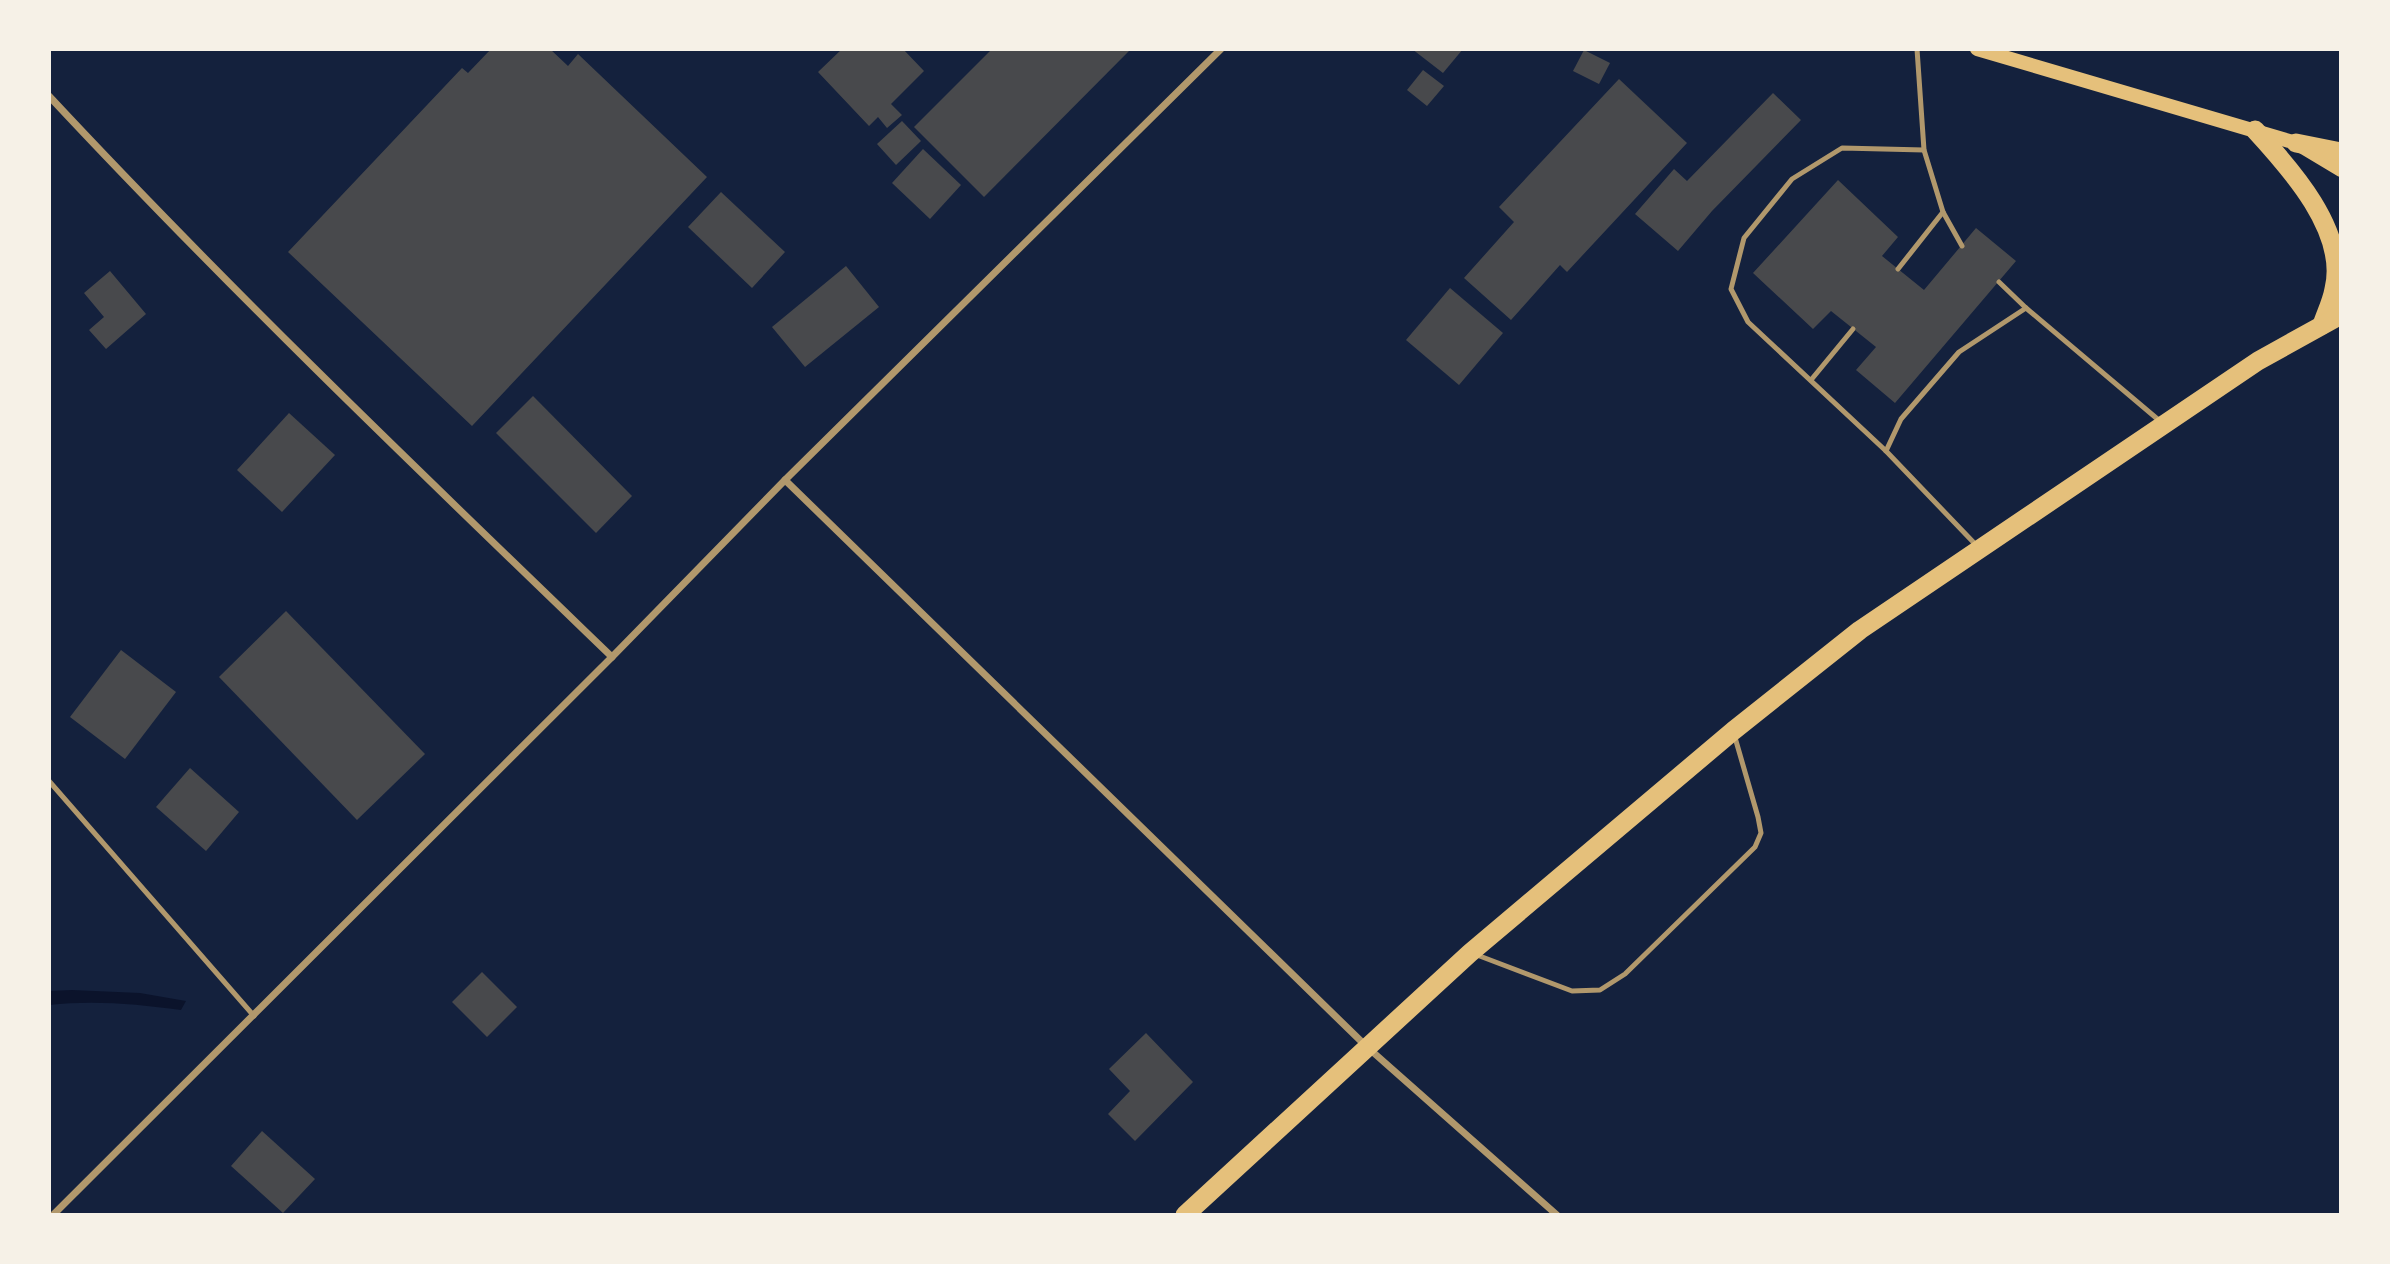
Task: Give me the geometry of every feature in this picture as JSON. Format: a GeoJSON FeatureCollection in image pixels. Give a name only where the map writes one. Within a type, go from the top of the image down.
{"type":"FeatureCollection","features":[{"type":"Feature","properties":{"kind":"highway"},"geometry":{"type":"LineString","coordinates":[[2255,130],[2287,164],[2326,227],[2336,260],[2335,288],[2322,325]]}},
{"type":"Feature","properties":{"kind":"highway"},"geometry":{"type":"LineString","coordinates":[[2296,143],[2341,152]]}},
{"type":"Feature","properties":{"kind":"highway"},"geometry":{"type":"LineString","coordinates":[[1185,1215],[1470,953],[1732,731],[1860,630],[2258,361],[2341,314]]}},
{"type":"Feature","properties":{"kind":"main road"},"geometry":{"type":"LineString","coordinates":[[1977,49],[2296,143],[2341,170]]}},
{"type":"Feature","properties":{"kind":"street"},"geometry":{"type":"LineString","coordinates":[[53,1215],[612,657],[785,480],[1221,49]]}},
{"type":"Feature","properties":{"kind":"street"},"geometry":{"type":"LineString","coordinates":[[49,96],[151,205],[380,434],[612,657]]}},
{"type":"Feature","properties":{"kind":"street"},"geometry":{"type":"LineString","coordinates":[[785,480],[1366,1046],[1557,1215]]}},
{"type":"Feature","properties":{"kind":"lane"},"geometry":{"type":"LineString","coordinates":[[1917,49],[1924,150],[1943,212],[1962,246]]}},
{"type":"Feature","properties":{"kind":"lane"},"geometry":{"type":"LineString","coordinates":[[1924,150],[1842,148],[1792,179],[1744,238],[1731,289],[1748,322],[1886,451],[1979,548]]}},
{"type":"Feature","properties":{"kind":"lane"},"geometry":{"type":"LineString","coordinates":[[1898,269],[1943,212]]}},
{"type":"Feature","properties":{"kind":"lane"},"geometry":{"type":"LineString","coordinates":[[1999,282],[2163,424]]}},
{"type":"Feature","properties":{"kind":"lane"},"geometry":{"type":"LineString","coordinates":[[1886,451],[1901,419],[1959,352],[2026,308]]}},
{"type":"Feature","properties":{"kind":"lane"},"geometry":{"type":"LineString","coordinates":[[1811,380],[1853,328]]}},
{"type":"Feature","properties":{"kind":"lane"},"geometry":{"type":"LineString","coordinates":[[1470,953],[1572,991],[1600,990],[1625,974],[1755,847],[1761,833],[1758,817],[1732,731]]}},
{"type":"Feature","properties":{"kind":"lane"},"geometry":{"type":"LineString","coordinates":[[49,781],[254,1016]]}},
{"type":"Feature","properties":{"kind":"water"},"geometry":{"type":"Polygon","coordinates":[[[49,991],[140,993],[186,1001],[181,1010],[115,1003],[49,1005],[49,991]]]}},
{"type":"Feature","properties":{"kind":"building"},"geometry":{"type":"Polygon","coordinates":[[[491,49],[550,49],[568,66],[578,54],[707,177],[472,426],[288,252],[462,68],[468,73],[491,49]]]}},
{"type":"Feature","properties":{"kind":"building"},"geometry":{"type":"Polygon","coordinates":[[[842,49],[903,49],[924,71],[891,104],[902,115],[887,128],[878,117],[869,126],[818,72],[842,49]]]}},
{"type":"Feature","properties":{"kind":"building"},"geometry":{"type":"Polygon","coordinates":[[[992,49],[1131,49],[984,197],[914,127],[992,49]]]}},
{"type":"Feature","properties":{"kind":"building"},"geometry":{"type":"Polygon","coordinates":[[[1412,49],[1463,49],[1443,73],[1412,49]]]}},
{"type":"Feature","properties":{"kind":"building"},"geometry":{"type":"Polygon","coordinates":[[[1584,50],[1610,63],[1599,84],[1573,71],[1584,50]]]}},
{"type":"Feature","properties":{"kind":"building"},"geometry":{"type":"Polygon","coordinates":[[[1423,70],[1444,86],[1427,106],[1407,90],[1423,70]]]}},
{"type":"Feature","properties":{"kind":"building"},"geometry":{"type":"Polygon","coordinates":[[[1619,79],[1687,143],[1567,272],[1560,265],[1511,320],[1464,278],[1514,222],[1499,207],[1619,79]]]}},
{"type":"Feature","properties":{"kind":"building"},"geometry":{"type":"Polygon","coordinates":[[[1773,93],[1801,120],[1712,211],[1678,251],[1635,214],[1674,169],[1687,181],[1773,93]]]}},
{"type":"Feature","properties":{"kind":"building"},"geometry":{"type":"Polygon","coordinates":[[[902,121],[921,141],[896,165],[877,144],[902,121]]]}},
{"type":"Feature","properties":{"kind":"building"},"geometry":{"type":"Polygon","coordinates":[[[923,149],[961,185],[930,219],[892,183],[923,149]]]}},
{"type":"Feature","properties":{"kind":"building"},"geometry":{"type":"Polygon","coordinates":[[[1838,180],[1898,237],[1882,256],[1924,290],[1976,228],[2016,261],[1895,403],[1856,370],[1876,347],[1831,311],[1813,329],[1753,273],[1838,180]]]}},
{"type":"Feature","properties":{"kind":"building"},"geometry":{"type":"Polygon","coordinates":[[[721,192],[785,252],[752,288],[688,227],[721,192]]]}},
{"type":"Feature","properties":{"kind":"building"},"geometry":{"type":"Polygon","coordinates":[[[846,266],[879,307],[805,367],[772,327],[846,266]]]}},
{"type":"Feature","properties":{"kind":"building"},"geometry":{"type":"Polygon","coordinates":[[[110,271],[146,314],[106,349],[89,330],[104,317],[84,293],[110,271]]]}},
{"type":"Feature","properties":{"kind":"building"},"geometry":{"type":"Polygon","coordinates":[[[1450,288],[1503,333],[1459,385],[1406,340],[1450,288]]]}},
{"type":"Feature","properties":{"kind":"building"},"geometry":{"type":"Polygon","coordinates":[[[533,396],[632,496],[596,533],[496,433],[533,396]]]}},
{"type":"Feature","properties":{"kind":"building"},"geometry":{"type":"Polygon","coordinates":[[[289,413],[335,455],[282,512],[237,470],[289,413]]]}},
{"type":"Feature","properties":{"kind":"building"},"geometry":{"type":"Polygon","coordinates":[[[286,611],[425,754],[357,820],[219,677],[286,611]]]}},
{"type":"Feature","properties":{"kind":"building"},"geometry":{"type":"Polygon","coordinates":[[[121,650],[176,692],[125,759],[70,717],[121,650]]]}},
{"type":"Feature","properties":{"kind":"building"},"geometry":{"type":"Polygon","coordinates":[[[190,768],[239,812],[206,851],[156,807],[190,768]]]}},
{"type":"Feature","properties":{"kind":"building"},"geometry":{"type":"Polygon","coordinates":[[[482,972],[517,1007],[487,1037],[452,1002],[482,972]]]}},
{"type":"Feature","properties":{"kind":"building"},"geometry":{"type":"Polygon","coordinates":[[[1146,1033],[1193,1082],[1135,1141],[1108,1114],[1130,1091],[1109,1069],[1146,1033]]]}},
{"type":"Feature","properties":{"kind":"building"},"geometry":{"type":"Polygon","coordinates":[[[262,1131],[315,1179],[283,1213],[231,1166],[262,1131]]]}}]}
